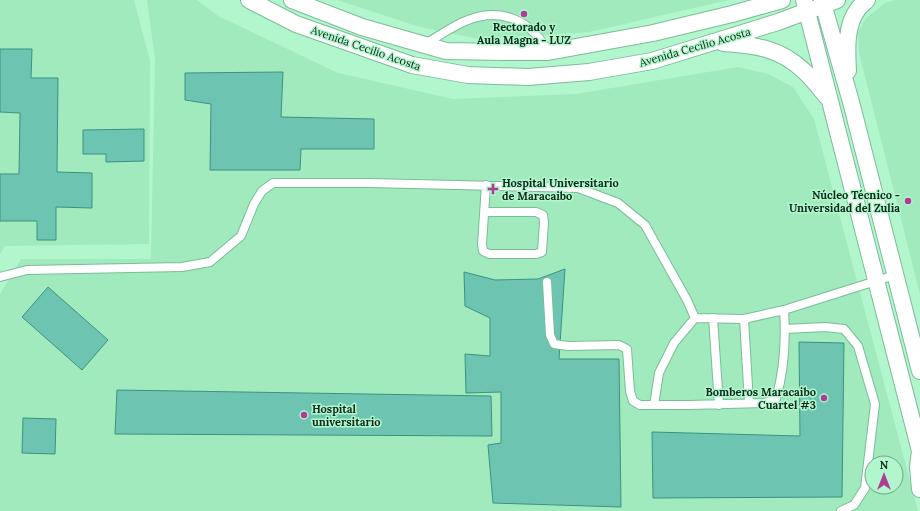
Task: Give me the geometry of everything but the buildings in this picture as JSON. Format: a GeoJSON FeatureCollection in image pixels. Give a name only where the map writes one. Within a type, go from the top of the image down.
{"type":"FeatureCollection","features":[{"type":"Feature","properties":{"kind":"street","name":"Avenida Cecilio Acosta"},"geometry":{"type":"LineString","coordinates":[[249,0],[296,24],[404,62],[468,75],[528,77],[589,72],[652,61],[714,42],[806,6],[828,2]]}},
{"type":"Feature","properties":{"kind":"street","name":"Avenida Cecilio Acosta"},"geometry":{"type":"LineString","coordinates":[[292,0],[362,27],[446,51],[548,52],[653,33],[782,0]]}},
{"type":"Feature","properties":{"kind":"street"},"geometry":{"type":"LineString","coordinates":[[732,14],[748,0]]}},
{"type":"Feature","properties":{"kind":"street"},"geometry":{"type":"LineString","coordinates":[[851,102],[847,54],[849,26],[858,9],[867,0]]}},
{"type":"Feature","properties":{"kind":"street"},"geometry":{"type":"LineString","coordinates":[[828,2],[851,102],[920,371]]}},
{"type":"Feature","properties":{"kind":"street"},"geometry":{"type":"LineString","coordinates":[[806,6],[920,451],[918,467],[920,488]]}},
{"type":"Feature","properties":{"kind":"street"},"geometry":{"type":"LineString","coordinates":[[714,42],[750,44],[768,49],[784,56],[804,71],[829,99]]}},
{"type":"Feature","properties":{"kind":"lane"},"geometry":{"type":"LineString","coordinates":[[424,44],[468,20],[486,15],[515,19],[528,26],[543,42],[548,52]]}},
{"type":"Feature","properties":{"kind":"lane"},"geometry":{"type":"LineString","coordinates":[[0,277],[27,270],[182,267],[210,262],[241,236],[254,204],[262,190],[273,183],[370,183],[578,188],[618,203],[645,225],[687,300],[695,318]]}},
{"type":"Feature","properties":{"kind":"lane"},"geometry":{"type":"LineString","coordinates":[[485,212],[536,212],[543,215],[542,252],[536,254],[489,254],[483,251],[486,185]]}},
{"type":"Feature","properties":{"kind":"lane"},"geometry":{"type":"LineString","coordinates":[[654,405],[659,373],[674,343],[695,318],[744,319],[784,310],[895,275]]}},
{"type":"Feature","properties":{"kind":"lane"},"geometry":{"type":"LineString","coordinates":[[547,282],[550,336],[554,344],[568,346],[619,345],[627,349],[632,401],[640,405],[719,405],[764,403],[776,399],[780,385],[785,329],[784,310]]}},
{"type":"Feature","properties":{"kind":"lane"},"geometry":{"type":"LineString","coordinates":[[713,318],[719,405]]}},
{"type":"Feature","properties":{"kind":"lane"},"geometry":{"type":"LineString","coordinates":[[744,319],[749,403]]}},
{"type":"Feature","properties":{"kind":"lane"},"geometry":{"type":"LineString","coordinates":[[785,329],[825,327],[844,329],[858,346],[875,404],[865,488],[854,505],[840,511]]}},
{"type":"Feature","properties":{"kind":"shaded area"},"geometry":{"type":"Polygon","coordinates":[[[0,0],[134,0],[150,61],[149,244],[5,246],[0,254],[0,0]]]}},
{"type":"Feature","properties":{"kind":"shaded area","name":"Hospital Universitario de Maracaibo"},"geometry":{"type":"Polygon","coordinates":[[[147,0],[197,0],[218,16],[338,73],[453,99],[576,94],[738,67],[768,74],[793,87],[814,119],[903,455],[864,455],[864,495],[904,495],[904,458],[918,511],[0,511],[0,294],[21,259],[151,259],[155,59],[147,0]]]}},
{"type":"Feature","properties":{"kind":"shaded area","name":"Rectorado y Aula Magna - LUZ"},"geometry":{"type":"Polygon","coordinates":[[[337,0],[729,0],[589,32],[479,39],[420,27],[337,0]]]}},
{"type":"Feature","properties":{"kind":"shaded area","name":"Núcleo Técnico - Universidad del Zulia"},"geometry":{"type":"Polygon","coordinates":[[[895,0],[920,0],[920,294],[859,53],[858,32],[866,18],[885,3],[895,0]]]}},
{"type":"Feature","properties":{"kind":"place","name":"Rectorado y Aula Magna - LUZ"},"geometry":{"type":"Point","coordinates":[524,14]}},
{"type":"Feature","properties":{"kind":"place","name":"Hospital Universitario de Maracaibo"},"geometry":{"type":"Point","coordinates":[493,189]}},
{"type":"Feature","properties":{"kind":"place","name":"Núcleo Técnico - Universidad del Zulia"},"geometry":{"type":"Point","coordinates":[908,201]}},
{"type":"Feature","properties":{"kind":"place","name":"Bomberos Maracaibo Cuartel #3"},"geometry":{"type":"Point","coordinates":[824,398]}},
{"type":"Feature","properties":{"kind":"place","name":"Hospital universitario"},"geometry":{"type":"Point","coordinates":[304,415]}}]}
